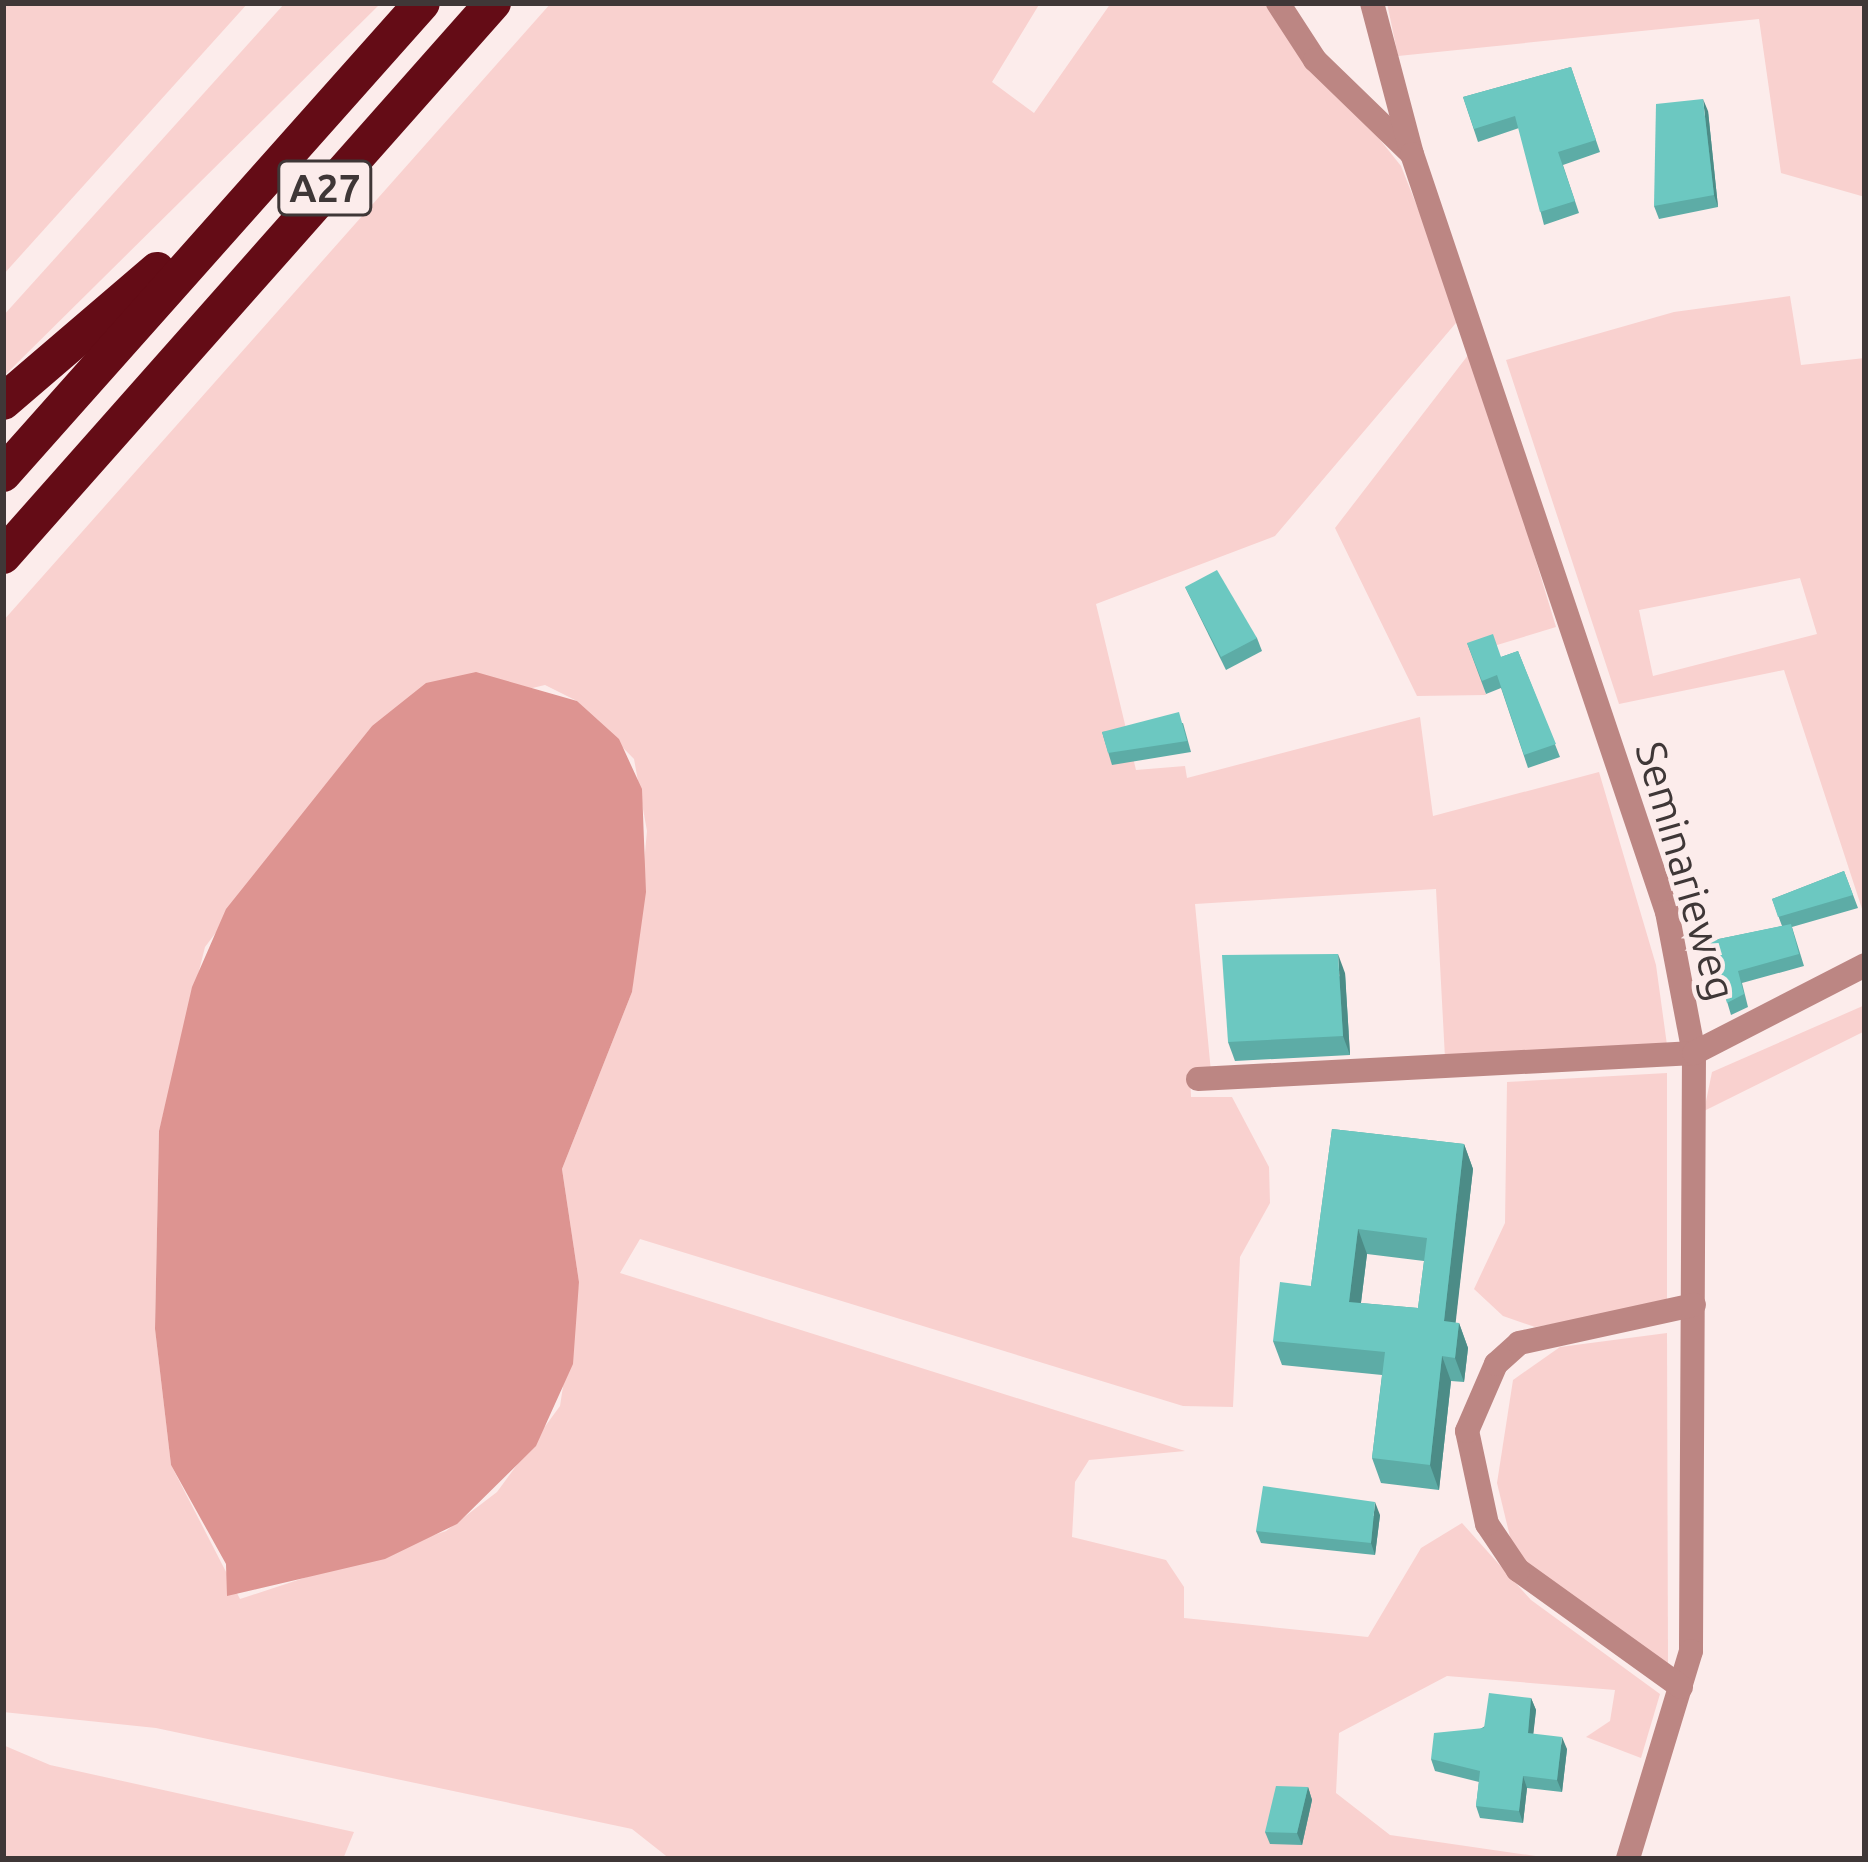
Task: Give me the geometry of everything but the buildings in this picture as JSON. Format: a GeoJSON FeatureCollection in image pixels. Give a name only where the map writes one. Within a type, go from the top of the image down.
{"type":"FeatureCollection","features":[{"type":"Feature","properties":{"kind":"highway","name":"A27"},"geometry":{"type":"LineString","coordinates":[[3,474],[217,224],[422,3]]}},
{"type":"Feature","properties":{"kind":"highway","name":"A27"},"geometry":{"type":"LineString","coordinates":[[3,556],[493,3]]}},
{"type":"Feature","properties":{"kind":"highway","name":"A27"},"geometry":{"type":"LineString","coordinates":[[3,402],[217,224]]}},
{"type":"Feature","properties":{"kind":"street"},"geometry":{"type":"LineString","coordinates":[[1278,3],[1315,60],[1412,154]]}},
{"type":"Feature","properties":{"kind":"street","name":"Seminarieweg"},"geometry":{"type":"LineString","coordinates":[[1372,3],[1412,154],[1666,912],[1694,1053],[1694,1305],[1681,1687],[1628,1859]]}},
{"type":"Feature","properties":{"kind":"street"},"geometry":{"type":"LineString","coordinates":[[1198,1079],[1694,1053],[1865,965]]}},
{"type":"Feature","properties":{"kind":"street"},"geometry":{"type":"LineString","coordinates":[[1681,1687],[1518,1570],[1475,1493],[1466,1431],[1496,1364],[1519,1343],[1694,1305]]}},
{"type":"Feature","properties":{"kind":"shaded area"},"geometry":{"type":"Polygon","coordinates":[[[3,3],[248,3],[3,275],[3,3]]]}},
{"type":"Feature","properties":{"kind":"shaded area"},"geometry":{"type":"Polygon","coordinates":[[[285,3],[381,3],[3,377],[3,316],[285,3]]]}},
{"type":"Feature","properties":{"kind":"shaded area"},"geometry":{"type":"Polygon","coordinates":[[[551,3],[1040,3],[992,82],[1034,113],[1111,3],[1271,3],[1401,166],[1461,317],[1275,536],[1096,604],[1136,770],[1185,766],[1187,778],[1420,717],[1433,816],[1599,772],[1656,965],[1667,1045],[1445,1058],[1436,889],[1195,904],[1211,1072],[1190,1073],[1191,1097],[1232,1097],[1269,1167],[1270,1203],[1240,1257],[1233,1407],[1183,1406],[640,1239],[620,1273],[1185,1451],[1089,1460],[1075,1482],[1072,1537],[1166,1560],[1184,1587],[1184,1618],[1368,1637],[1421,1548],[1462,1523],[1531,1600],[1660,1694],[1641,1758],[1586,1737],[1610,1721],[1615,1690],[1447,1676],[1339,1733],[1336,1793],[1390,1835],[1556,1859],[670,1859],[632,1829],[156,1728],[3,1712],[3,621],[551,3]],[[545,685],[372,726],[205,947],[159,1131],[155,1329],[171,1465],[240,1599],[446,1531],[497,1492],[560,1406],[579,1282],[562,1169],[632,992],[647,831],[634,759],[577,701],[545,685]]]}},
{"type":"Feature","properties":{"kind":"shaded area"},"geometry":{"type":"Polygon","coordinates":[[[1387,3],[1865,3],[1865,197],[1781,173],[1759,19],[1398,56],[1387,3]]]}},
{"type":"Feature","properties":{"kind":"shaded area"},"geometry":{"type":"Polygon","coordinates":[[[1790,296],[1801,365],[1865,358],[1865,918],[1784,670],[1619,704],[1506,360],[1674,312],[1790,296]],[[1800,578],[1639,610],[1653,676],[1817,634],[1800,578]]]}},
{"type":"Feature","properties":{"kind":"shaded area"},"geometry":{"type":"Polygon","coordinates":[[[1472,350],[1556,627],[1474,652],[1486,695],[1417,696],[1335,528],[1472,350]]]}},
{"type":"Feature","properties":{"kind":"shaded area"},"geometry":{"type":"Polygon","coordinates":[[[476,672],[577,701],[619,739],[642,789],[646,892],[632,992],[562,1169],[579,1282],[573,1364],[536,1446],[457,1524],[385,1559],[227,1596],[226,1564],[171,1465],[155,1329],[159,1131],[192,987],[226,909],[372,726],[426,683],[476,672]]]}},
{"type":"Feature","properties":{"kind":"shaded area"},"geometry":{"type":"Polygon","coordinates":[[[1865,1005],[1865,1031],[1704,1111],[1712,1072],[1865,1005]]]}},
{"type":"Feature","properties":{"kind":"shaded area"},"geometry":{"type":"Polygon","coordinates":[[[1667,1073],[1667,1305],[1535,1327],[1503,1316],[1474,1289],[1505,1223],[1507,1082],[1667,1073]]]}},
{"type":"Feature","properties":{"kind":"shaded area"},"geometry":{"type":"Polygon","coordinates":[[[1667,1333],[1668,1667],[1534,1572],[1512,1545],[1497,1483],[1513,1380],[1560,1347],[1667,1333]]]}},
{"type":"Feature","properties":{"kind":"shaded area"},"geometry":{"type":"Polygon","coordinates":[[[3,1745],[50,1765],[354,1832],[343,1859],[3,1859],[3,1745]]]}}]}
